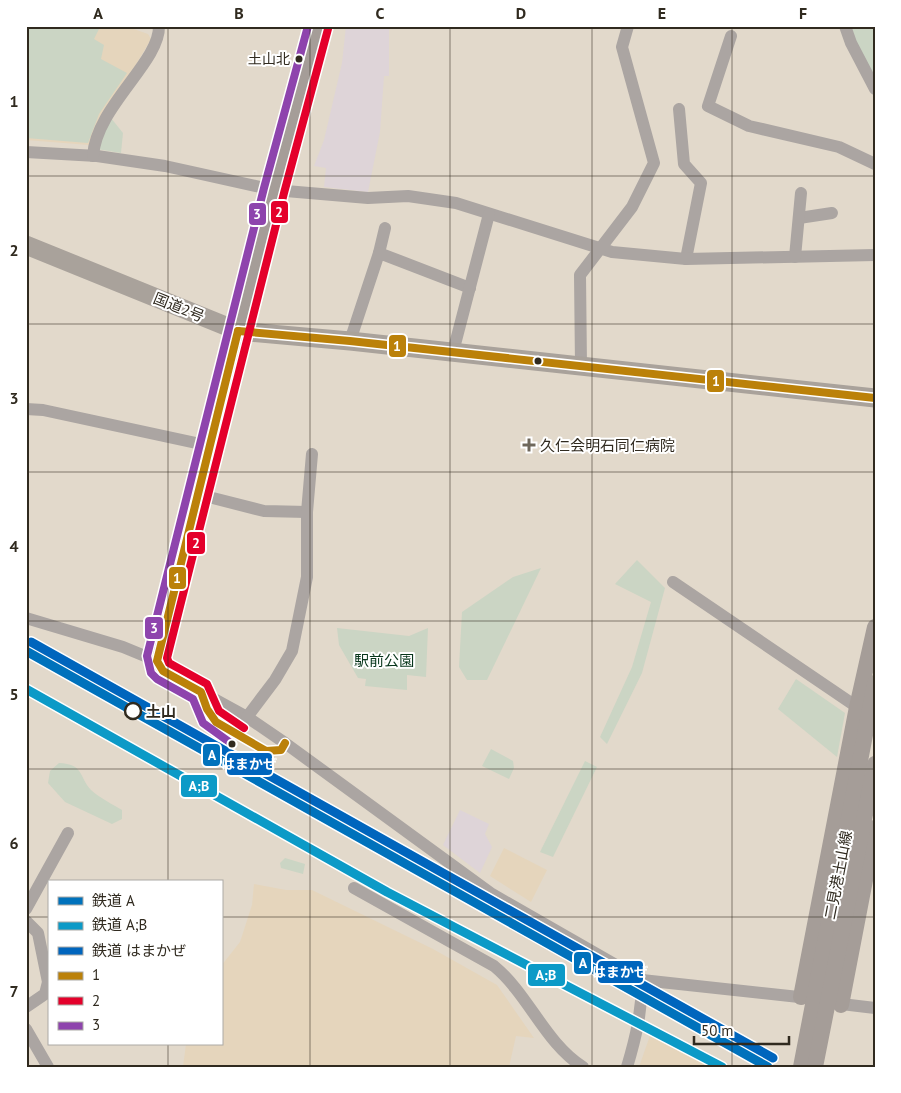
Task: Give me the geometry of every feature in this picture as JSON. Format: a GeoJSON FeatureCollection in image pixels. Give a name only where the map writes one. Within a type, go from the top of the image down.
{"type":"FeatureCollection","features":[{"type":"Feature","properties":{"kind":"highway","name":"国道2号"},"geometry":{"type":"LineString","coordinates":[[26,245],[238,331],[350,341],[875,398]]}},
{"type":"Feature","properties":{"kind":"main road"},"geometry":{"type":"LineString","coordinates":[[238,331],[318,26]]}},
{"type":"Feature","properties":{"kind":"main road"},"geometry":{"type":"LineString","coordinates":[[801,997],[857,707],[875,627]]}},
{"type":"Feature","properties":{"kind":"main road","name":"二見港土山線"},"geometry":{"type":"LineString","coordinates":[[815,1067],[824,983],[875,683]]}},
{"type":"Feature","properties":{"kind":"main road","name":"二見港土山線"},"geometry":{"type":"LineString","coordinates":[[801,1067],[824,983],[875,764]]}},
{"type":"Feature","properties":{"kind":"main road"},"geometry":{"type":"LineString","coordinates":[[841,1005],[875,828]]}},
{"type":"Feature","properties":{"kind":"street"},"geometry":{"type":"LineString","coordinates":[[93,156],[93,147],[104,118],[150,52],[159,36],[159,26]]}},
{"type":"Feature","properties":{"kind":"street"},"geometry":{"type":"LineString","coordinates":[[581,366],[580,275],[632,207],[654,163],[622,47],[628,26]]}},
{"type":"Feature","properties":{"kind":"street"},"geometry":{"type":"LineString","coordinates":[[845,26],[850,43],[875,89]]}},
{"type":"Feature","properties":{"kind":"street"},"geometry":{"type":"LineString","coordinates":[[730,36],[708,106],[749,126],[839,147],[875,164]]}},
{"type":"Feature","properties":{"kind":"street"},"geometry":{"type":"LineString","coordinates":[[679,109],[684,164],[701,183],[686,259]]}},
{"type":"Feature","properties":{"kind":"street"},"geometry":{"type":"LineString","coordinates":[[26,152],[93,156],[174,167],[274,190],[368,198],[408,196],[456,204],[612,252],[686,259],[875,255]]}},
{"type":"Feature","properties":{"kind":"street"},"geometry":{"type":"LineString","coordinates":[[795,257],[801,193]]}},
{"type":"Feature","properties":{"kind":"street"},"geometry":{"type":"LineString","coordinates":[[799,218],[832,213]]}},
{"type":"Feature","properties":{"kind":"street"},"geometry":{"type":"LineString","coordinates":[[453,352],[489,214]]}},
{"type":"Feature","properties":{"kind":"street"},"geometry":{"type":"LineString","coordinates":[[350,341],[379,253],[385,228]]}},
{"type":"Feature","properties":{"kind":"street"},"geometry":{"type":"LineString","coordinates":[[379,253],[470,288]]}},
{"type":"Feature","properties":{"kind":"street"},"geometry":{"type":"LineString","coordinates":[[157,661],[238,331]]}},
{"type":"Feature","properties":{"kind":"street"},"geometry":{"type":"LineString","coordinates":[[26,409],[43,410],[210,446]]}},
{"type":"Feature","properties":{"kind":"street"},"geometry":{"type":"LineString","coordinates":[[247,717],[275,680],[292,651],[307,577],[307,512],[312,454]]}},
{"type":"Feature","properties":{"kind":"street"},"geometry":{"type":"LineString","coordinates":[[197,494],[264,510],[307,512]]}},
{"type":"Feature","properties":{"kind":"street"},"geometry":{"type":"LineString","coordinates":[[673,582],[857,707]]}},
{"type":"Feature","properties":{"kind":"street"},"geometry":{"type":"LineString","coordinates":[[26,618],[123,647],[157,661],[163,671],[247,717],[286,743],[492,894],[642,980],[801,997],[841,1005],[875,1008]]}},
{"type":"Feature","properties":{"kind":"street"},"geometry":{"type":"LineString","coordinates":[[26,909],[68,833]]}},
{"type":"Feature","properties":{"kind":"street"},"geometry":{"type":"LineString","coordinates":[[354,888],[494,966],[508,978],[563,1050],[583,1067]]}},
{"type":"Feature","properties":{"kind":"street"},"geometry":{"type":"LineString","coordinates":[[26,921],[38,933],[48,982],[45,994],[26,1007]]}},
{"type":"Feature","properties":{"kind":"street"},"geometry":{"type":"LineString","coordinates":[[627,1067],[640,1020],[642,980]]}},
{"type":"Feature","properties":{"kind":"street"},"geometry":{"type":"LineString","coordinates":[[26,1029],[44,1065]]}},
{"type":"Feature","properties":{"kind":"shaded area"},"geometry":{"type":"Polygon","coordinates":[[[26,26],[125,26],[148,34],[151,39],[89,145],[26,140],[26,26]]]}},
{"type":"Feature","properties":{"kind":"shaded area"},"geometry":{"type":"Polygon","coordinates":[[[346,26],[389,26],[389,76],[384,76],[380,132],[368,192],[324,187],[326,168],[314,166],[324,140],[342,63],[346,26]]]}},
{"type":"Feature","properties":{"kind":"shaded area"},"geometry":{"type":"Polygon","coordinates":[[[460,810],[489,824],[485,834],[492,847],[480,873],[443,845],[460,810]]]}},
{"type":"Feature","properties":{"kind":"shaded area"},"geometry":{"type":"Polygon","coordinates":[[[504,848],[547,870],[531,902],[490,876],[504,848]]]}},
{"type":"Feature","properties":{"kind":"shaded area"},"geometry":{"type":"Polygon","coordinates":[[[254,884],[286,890],[312,890],[433,949],[497,985],[534,1038],[516,1036],[509,1067],[183,1067],[186,1046],[222,1046],[222,965],[240,942],[252,905],[254,884]]]}},
{"type":"Feature","properties":{"kind":"shaded area"},"geometry":{"type":"Polygon","coordinates":[[[653,1027],[729,1067],[639,1067],[653,1027]]]}},
{"type":"Feature","properties":{"kind":"green space"},"geometry":{"type":"Polygon","coordinates":[[[26,26],[91,26],[99,29],[94,39],[104,45],[101,59],[127,73],[99,114],[88,143],[26,138],[26,26]]]}},
{"type":"Feature","properties":{"kind":"green space"},"geometry":{"type":"Polygon","coordinates":[[[848,26],[875,26],[875,81],[848,26]]]}},
{"type":"Feature","properties":{"kind":"green space"},"geometry":{"type":"Polygon","coordinates":[[[111,118],[123,133],[121,153],[97,149],[111,118]]]}},
{"type":"Feature","properties":{"kind":"green space"},"geometry":{"type":"Polygon","coordinates":[[[637,560],[665,588],[642,673],[607,744],[600,737],[632,667],[651,602],[615,584],[637,560]]]}},
{"type":"Feature","properties":{"kind":"green space"},"geometry":{"type":"Polygon","coordinates":[[[541,568],[487,680],[467,680],[459,667],[462,612],[513,577],[541,568]]]}},
{"type":"Feature","properties":{"kind":"green space","name":"駅前公園"},"geometry":{"type":"Polygon","coordinates":[[[337,628],[409,636],[428,628],[426,677],[407,675],[407,690],[365,686],[366,679],[358,678],[339,645],[337,628]]]}},
{"type":"Feature","properties":{"kind":"green space"},"geometry":{"type":"Polygon","coordinates":[[[796,679],[845,713],[837,757],[778,709],[796,679]]]}},
{"type":"Feature","properties":{"kind":"green space"},"geometry":{"type":"Polygon","coordinates":[[[491,749],[513,761],[514,768],[509,779],[482,766],[491,749]]]}},
{"type":"Feature","properties":{"kind":"green space"},"geometry":{"type":"Polygon","coordinates":[[[585,761],[597,767],[553,857],[540,852],[585,761]]]}},
{"type":"Feature","properties":{"kind":"green space"},"geometry":{"type":"Polygon","coordinates":[[[59,763],[73,766],[77,769],[91,790],[122,810],[122,819],[112,824],[65,802],[48,783],[50,771],[59,763]]]}},
{"type":"Feature","properties":{"kind":"green space"},"geometry":{"type":"Polygon","coordinates":[[[285,858],[305,864],[303,874],[281,868],[280,863],[285,858]]]}},
{"type":"Feature","properties":{"kind":"rail line","name":"はまかぜ"},"geometry":{"type":"LineString","coordinates":[[31,642],[773,1058]]}},
{"type":"Feature","properties":{"kind":"rail line","name":"A"},"geometry":{"type":"LineString","coordinates":[[26,651],[768,1067]]}},
{"type":"Feature","properties":{"kind":"rail line","name":"A;B"},"geometry":{"type":"LineString","coordinates":[[26,689],[387,892],[722,1067]]}},
{"type":"Feature","properties":{"kind":"transit line","name":"3"},"geometry":{"type":"LineString","coordinates":[[232,744],[203,723],[193,699],[157,679],[151,673],[147,656],[264,188],[308,26]]}},
{"type":"Feature","properties":{"kind":"transit line","name":"2"},"geometry":{"type":"LineString","coordinates":[[244,728],[219,711],[207,684],[169,663],[167,658],[284,193],[328,29]]}},
{"type":"Feature","properties":{"kind":"transit line","name":"1"},"geometry":{"type":"LineString","coordinates":[[238,331],[350,341],[875,398]]}},
{"type":"Feature","properties":{"kind":"transit line","name":"1"},"geometry":{"type":"LineString","coordinates":[[238,331],[157,661],[163,671],[201,692],[207,709],[216,722],[266,751],[281,750],[285,743]]}},
{"type":"Feature","properties":{"kind":"place","name":"土山北"},"geometry":{"type":"Point","coordinates":[299,59]}},
{"type":"Feature","properties":{"kind":"place","name":"久仁会明石同仁病院"},"geometry":{"type":"Point","coordinates":[529,445]}},
{"type":"Feature","properties":{"kind":"place","name":"土山"},"geometry":{"type":"Point","coordinates":[133,711]}}]}
